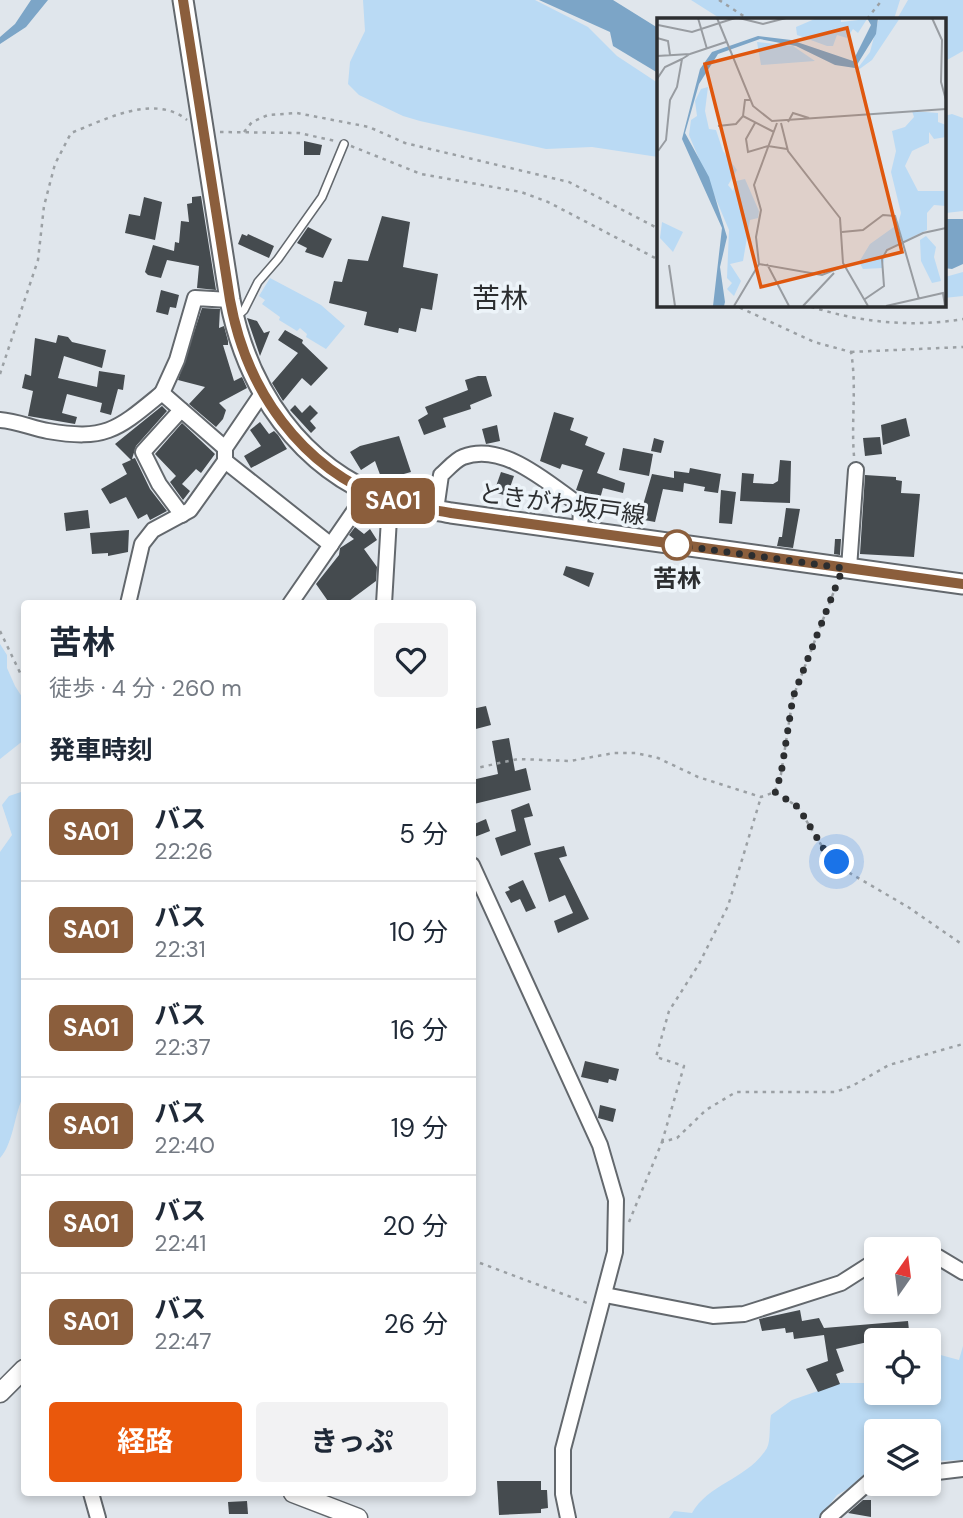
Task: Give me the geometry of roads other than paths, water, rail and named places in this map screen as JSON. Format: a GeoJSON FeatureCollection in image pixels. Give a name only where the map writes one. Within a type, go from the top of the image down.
{"type":"FeatureCollection","features":[{"type":"Feature","properties":{"kind":"main road","name":"ときがわ坂戸線"},"geometry":{"type":"LineString","coordinates":[[183,0],[231,310],[239,345],[261,395],[278,418],[335,471],[368,491],[390,500],[436,510],[963,584]]}},
{"type":"Feature","properties":{"kind":"street"},"geometry":{"type":"LineString","coordinates":[[0,420],[49,431],[99,435],[129,420],[162,393],[177,360],[195,298],[231,310]]}},
{"type":"Feature","properties":{"kind":"street"},"geometry":{"type":"LineString","coordinates":[[162,393],[225,454],[331,545]]}},
{"type":"Feature","properties":{"kind":"street"},"geometry":{"type":"LineString","coordinates":[[129,600],[142,544],[153,530],[190,510],[261,395]]}},
{"type":"Feature","properties":{"kind":"street"},"geometry":{"type":"LineString","coordinates":[[181,410],[143,452],[159,484],[182,515]]}},
{"type":"Feature","properties":{"kind":"street"},"geometry":{"type":"LineString","coordinates":[[436,510],[441,475],[462,457],[496,456],[514,461],[581,506],[580,532]]}},
{"type":"Feature","properties":{"kind":"street"},"geometry":{"type":"LineString","coordinates":[[846,568],[856,470]]}},
{"type":"Feature","properties":{"kind":"street"},"geometry":{"type":"LineString","coordinates":[[293,600],[368,491]]}},
{"type":"Feature","properties":{"kind":"street"},"geometry":{"type":"LineString","coordinates":[[384,600],[390,500]]}},
{"type":"Feature","properties":{"kind":"street"},"geometry":{"type":"LineString","coordinates":[[476,874],[600,1145],[616,1200],[617,1239],[563,1449],[563,1494],[568,1518]]}},
{"type":"Feature","properties":{"kind":"street"},"geometry":{"type":"LineString","coordinates":[[942,1259],[963,1272]]}},
{"type":"Feature","properties":{"kind":"street"},"geometry":{"type":"LineString","coordinates":[[603,1301],[713,1316],[744,1314],[841,1283],[864,1268]]}},
{"type":"Feature","properties":{"kind":"street"},"geometry":{"type":"LineString","coordinates":[[0,1393],[21,1372]]}},
{"type":"Feature","properties":{"kind":"street"},"geometry":{"type":"LineString","coordinates":[[941,1472],[963,1469]]}},
{"type":"Feature","properties":{"kind":"street"},"geometry":{"type":"LineString","coordinates":[[828,1518],[864,1486]]}},
{"type":"Feature","properties":{"kind":"street"},"geometry":{"type":"LineString","coordinates":[[92,1496],[98,1518]]}},
{"type":"Feature","properties":{"kind":"street"},"geometry":{"type":"LineString","coordinates":[[301,1496],[358,1518]]}},
{"type":"Feature","properties":{"kind":"lane"},"geometry":{"type":"LineString","coordinates":[[231,310],[244,310],[258,282],[278,260],[322,197],[344,144]]}},
{"type":"Feature","properties":{"kind":"place","name":"苦林"},"geometry":{"type":"Point","coordinates":[677,545]}},
{"type":"Feature","properties":{"kind":"district","name":"苦林"},"geometry":{"type":"Point","coordinates":[500,298]}}]}
